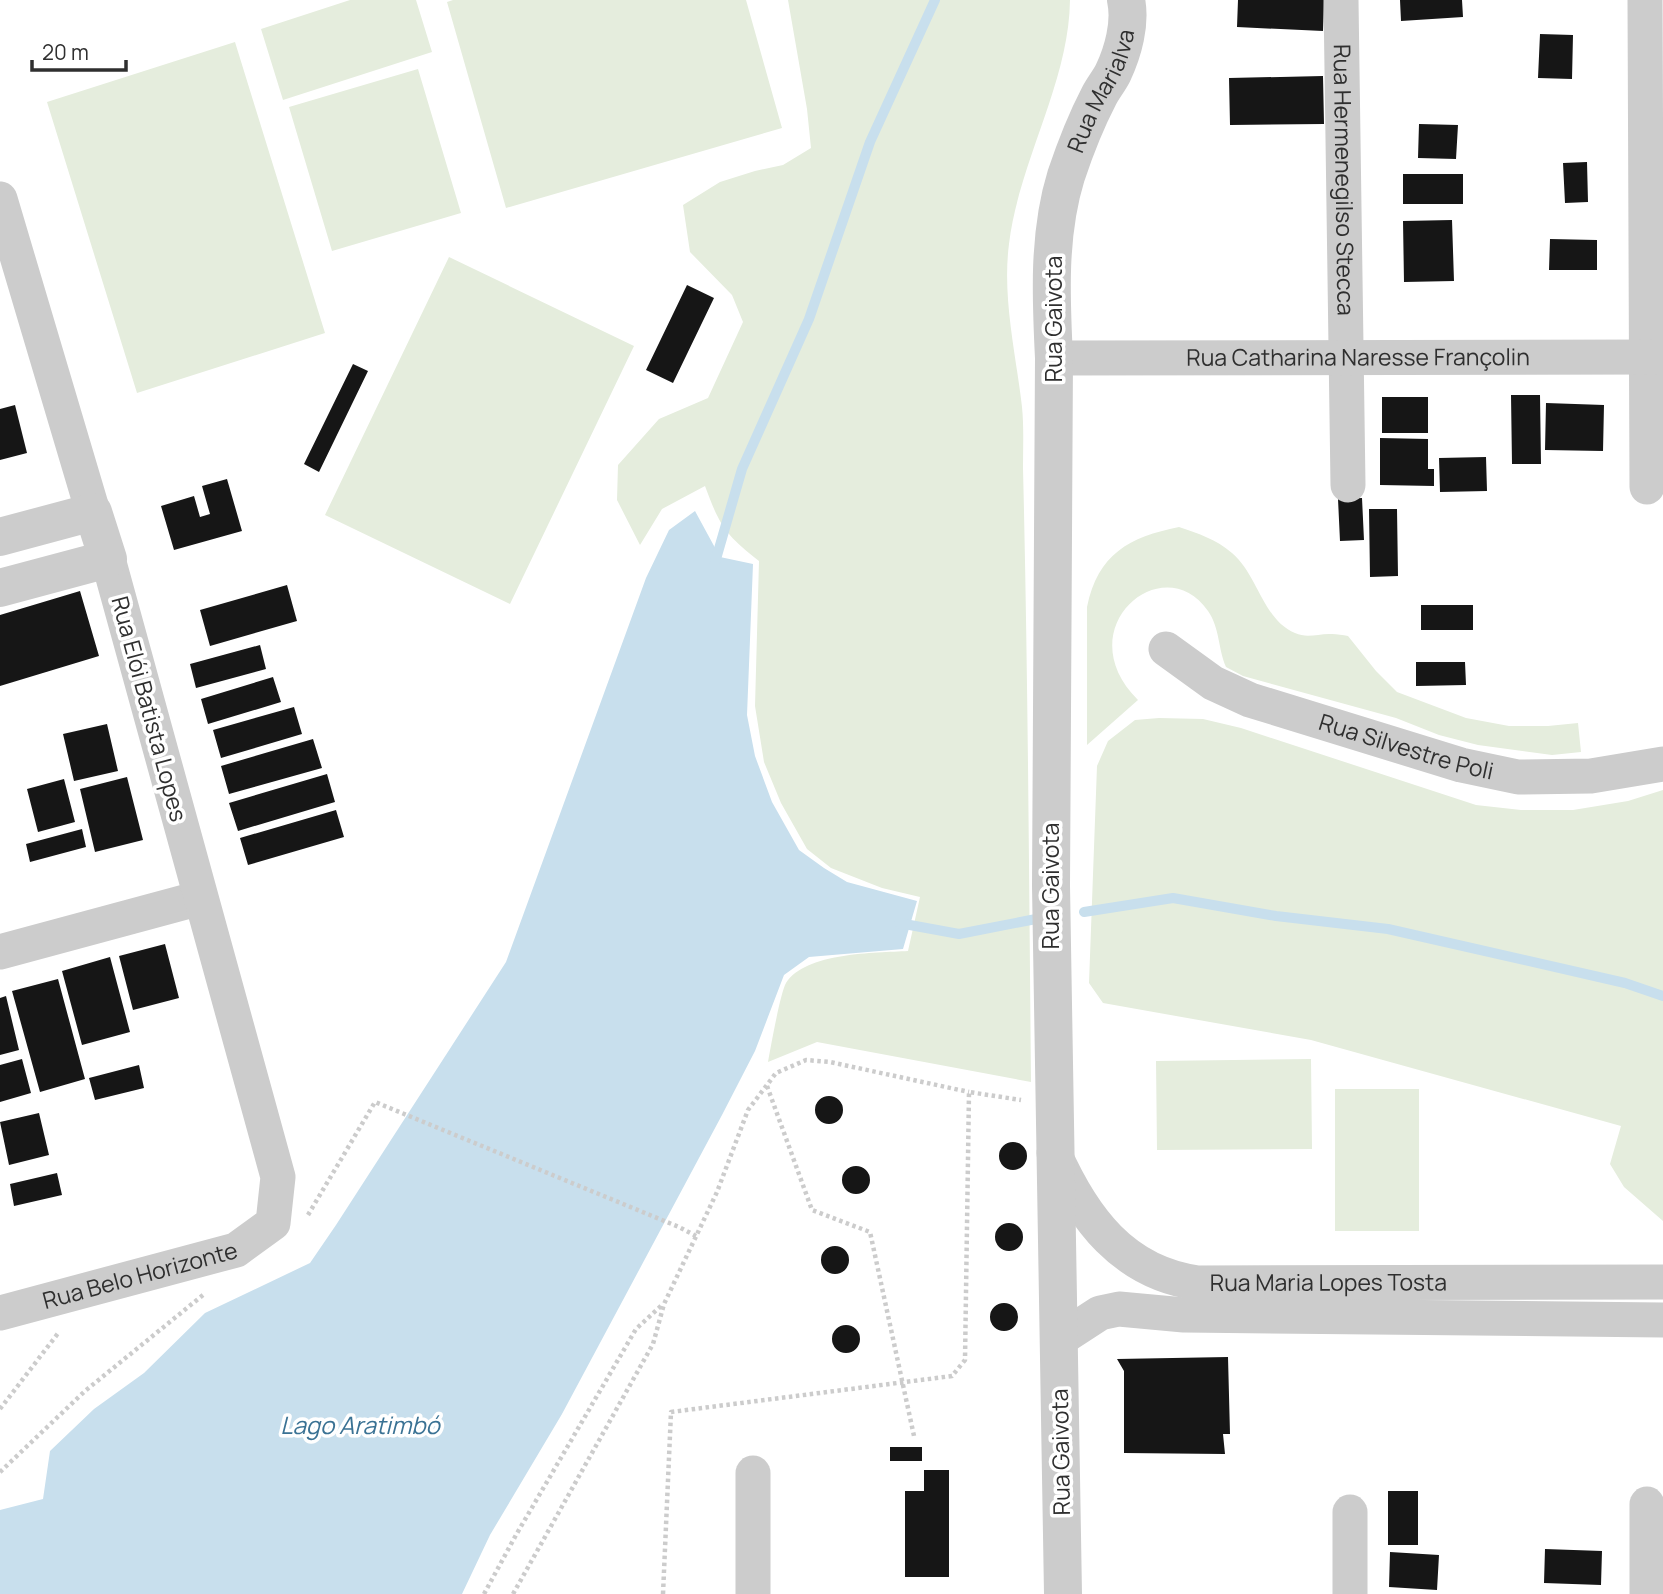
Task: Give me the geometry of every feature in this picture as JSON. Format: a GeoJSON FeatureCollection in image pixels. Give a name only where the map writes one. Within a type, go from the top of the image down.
{"type":"FeatureCollection","features":[{"type":"Feature","properties":{"kind":"street","name":"Rua Marialva"},"geometry":{"type":"LineString","coordinates":[[1065,178],[1099,96],[1113,74],[1121,52],[1126,27],[1126,0]]}},
{"type":"Feature","properties":{"kind":"street","name":"Rua Hermenegilso Stecca"},"geometry":{"type":"LineString","coordinates":[[1341,0],[1348,485]]}},
{"type":"Feature","properties":{"kind":"street"},"geometry":{"type":"LineString","coordinates":[[1645,0],[1655,357],[1647,487]]}},
{"type":"Feature","properties":{"kind":"street","name":"Rua Gaivota"},"geometry":{"type":"LineString","coordinates":[[1063,1594],[1060,1339],[1053,1105],[1051,886],[1054,358],[1051,302],[1053,246],[1065,178]]}},
{"type":"Feature","properties":{"kind":"street","name":"Rua Elói Batista Lopes"},"geometry":{"type":"LineString","coordinates":[[0,199],[108,559],[278,1177],[273,1223]]}},
{"type":"Feature","properties":{"kind":"street","name":"Rua Catharina Naresse Françolin"},"geometry":{"type":"LineString","coordinates":[[1054,358],[1655,357]]}},
{"type":"Feature","properties":{"kind":"street"},"geometry":{"type":"LineString","coordinates":[[0,537],[93,512]]}},
{"type":"Feature","properties":{"kind":"street"},"geometry":{"type":"LineString","coordinates":[[0,588],[108,559]]}},
{"type":"Feature","properties":{"kind":"street","name":"Rua Silvestre Poli"},"geometry":{"type":"LineString","coordinates":[[1166,649],[1213,683],[1250,700],[1461,765],[1518,777],[1591,776],[1663,764]]}},
{"type":"Feature","properties":{"kind":"street"},"geometry":{"type":"LineString","coordinates":[[0,952],[200,898]]}},
{"type":"Feature","properties":{"kind":"street","name":"Rua Maria Lopes Tosta"},"geometry":{"type":"LineString","coordinates":[[1054,1153],[1071,1190],[1096,1227],[1145,1267],[1176,1280],[1198,1283],[1663,1282]]}},
{"type":"Feature","properties":{"kind":"street","name":"Rua Belo Horizonte"},"geometry":{"type":"LineString","coordinates":[[0,1313],[236,1250],[273,1223]]}},
{"type":"Feature","properties":{"kind":"street"},"geometry":{"type":"LineString","coordinates":[[1140,1310],[1159,1273]]}},
{"type":"Feature","properties":{"kind":"street"},"geometry":{"type":"LineString","coordinates":[[1303,1316],[1304,1281]]}},
{"type":"Feature","properties":{"kind":"street","name":"Rua Maria Lopes Tosta"},"geometry":{"type":"LineString","coordinates":[[1060,1339],[1100,1314],[1119,1309],[1184,1315],[1663,1320]]}},
{"type":"Feature","properties":{"kind":"street"},"geometry":{"type":"LineString","coordinates":[[753,1473],[753,1594]]}},
{"type":"Feature","properties":{"kind":"street"},"geometry":{"type":"LineString","coordinates":[[1647,1504],[1647,1594]]}},
{"type":"Feature","properties":{"kind":"street"},"geometry":{"type":"LineString","coordinates":[[1350,1512],[1350,1594]]}},
{"type":"Feature","properties":{"kind":"path"},"geometry":{"type":"LineString","coordinates":[[513,1594],[653,1344],[664,1304],[717,1192],[748,1110],[776,1073],[806,1060],[830,1062],[969,1092],[1053,1105]]}},
{"type":"Feature","properties":{"kind":"path"},"geometry":{"type":"LineString","coordinates":[[767,1085],[812,1210],[870,1232],[914,1436]]}},
{"type":"Feature","properties":{"kind":"path"},"geometry":{"type":"LineString","coordinates":[[663,1594],[671,1412],[951,1376],[965,1360],[969,1092]]}},
{"type":"Feature","properties":{"kind":"path"},"geometry":{"type":"LineString","coordinates":[[392,1109],[696,1236]]}},
{"type":"Feature","properties":{"kind":"path"},"geometry":{"type":"LineString","coordinates":[[0,1409],[91,1289]]}},
{"type":"Feature","properties":{"kind":"path"},"geometry":{"type":"LineString","coordinates":[[484,1594],[636,1329],[664,1304]]}},
{"type":"Feature","properties":{"kind":"green space"},"geometry":{"type":"Polygon","coordinates":[[[350,0],[416,0],[432,52],[283,100],[261,29],[350,0]]]}},
{"type":"Feature","properties":{"kind":"green space"},"geometry":{"type":"Polygon","coordinates":[[[746,0],[782,128],[506,208],[447,2],[746,0]]]}},
{"type":"Feature","properties":{"kind":"green space"},"geometry":{"type":"Polygon","coordinates":[[[788,0],[1070,0],[1068,31],[1061,61],[1014,213],[1007,264],[1008,305],[1023,422],[1031,1082],[817,1042],[768,1062],[786,983],[809,965],[825,960],[860,954],[908,951],[920,897],[882,888],[831,868],[807,849],[781,803],[764,762],[755,706],[759,561],[725,529],[705,486],[662,509],[640,545],[617,500],[618,465],[659,419],[708,398],[743,322],[732,295],[690,252],[683,205],[720,182],[783,165],[811,148],[788,0]]]}},
{"type":"Feature","properties":{"kind":"green space"},"geometry":{"type":"Polygon","coordinates":[[[235,42],[325,333],[137,393],[47,102],[235,42]]]}},
{"type":"Feature","properties":{"kind":"green space"},"geometry":{"type":"Polygon","coordinates":[[[418,69],[461,213],[332,251],[289,107],[418,69]]]}},
{"type":"Feature","properties":{"kind":"green space"},"geometry":{"type":"Polygon","coordinates":[[[449,257],[634,346],[510,604],[325,515],[449,257]]]}},
{"type":"Feature","properties":{"kind":"green space"},"geometry":{"type":"Polygon","coordinates":[[[1179,527],[1213,540],[1232,553],[1241,562],[1275,618],[1284,627],[1304,636],[1348,636],[1397,692],[1466,718],[1509,726],[1578,723],[1581,752],[1552,755],[1478,745],[1439,735],[1396,718],[1243,676],[1226,667],[1215,624],[1208,611],[1189,593],[1168,588],[1147,592],[1129,604],[1117,624],[1112,647],[1118,673],[1138,700],[1087,745],[1087,607],[1092,589],[1099,574],[1118,551],[1145,536],[1179,527]]]}},
{"type":"Feature","properties":{"kind":"green space"},"geometry":{"type":"Polygon","coordinates":[[[1203,719],[1241,728],[1476,805],[1521,810],[1573,810],[1628,801],[1663,790],[1663,1221],[1624,1187],[1610,1164],[1621,1126],[1311,1040],[1103,1003],[1089,983],[1097,766],[1108,741],[1135,720],[1203,719]]]}},
{"type":"Feature","properties":{"kind":"green space"},"geometry":{"type":"Polygon","coordinates":[[[1311,1059],[1312,1149],[1157,1150],[1156,1061],[1311,1059]]]}},
{"type":"Feature","properties":{"kind":"green space"},"geometry":{"type":"Polygon","coordinates":[[[1335,1089],[1419,1089],[1419,1231],[1335,1231],[1335,1089]]]}},
{"type":"Feature","properties":{"kind":"water","name":"Lago Aratimbó"},"geometry":{"type":"Polygon","coordinates":[[[695,511],[720,557],[753,564],[747,715],[755,756],[772,802],[799,850],[824,868],[847,882],[917,901],[903,949],[809,957],[784,975],[755,1051],[722,1115],[562,1414],[490,1535],[462,1594],[0,1594],[0,1510],[43,1499],[50,1451],[94,1409],[144,1373],[205,1313],[310,1263],[506,962],[646,578],[669,530],[695,511]]]}},
{"type":"Feature","properties":{"kind":"building"},"geometry":{"type":"Polygon","coordinates":[[[1238,0],[1324,0],[1323,31],[1237,27],[1238,0]]]}},
{"type":"Feature","properties":{"kind":"building"},"geometry":{"type":"Polygon","coordinates":[[[1400,0],[1462,0],[1463,17],[1401,21],[1400,0]]]}},
{"type":"Feature","properties":{"kind":"building"},"geometry":{"type":"Polygon","coordinates":[[[1540,34],[1573,35],[1572,79],[1538,78],[1540,34]]]}},
{"type":"Feature","properties":{"kind":"building"},"geometry":{"type":"Polygon","coordinates":[[[1323,76],[1324,124],[1230,125],[1229,78],[1323,76]]]}},
{"type":"Feature","properties":{"kind":"building"},"geometry":{"type":"Polygon","coordinates":[[[1419,124],[1458,125],[1456,159],[1418,158],[1419,124]]]}},
{"type":"Feature","properties":{"kind":"building"},"geometry":{"type":"Polygon","coordinates":[[[1587,162],[1588,202],[1565,203],[1563,163],[1587,162]]]}},
{"type":"Feature","properties":{"kind":"building"},"geometry":{"type":"Polygon","coordinates":[[[1403,174],[1463,174],[1463,204],[1403,204],[1403,174]]]}},
{"type":"Feature","properties":{"kind":"building"},"geometry":{"type":"Polygon","coordinates":[[[1452,220],[1454,281],[1404,282],[1403,221],[1452,220]]]}},
{"type":"Feature","properties":{"kind":"building"},"geometry":{"type":"Polygon","coordinates":[[[1550,239],[1597,240],[1597,270],[1549,270],[1550,239]]]}},
{"type":"Feature","properties":{"kind":"building"},"geometry":{"type":"Polygon","coordinates":[[[687,285],[714,298],[673,383],[646,370],[687,285]]]}},
{"type":"Feature","properties":{"kind":"building"},"geometry":{"type":"Polygon","coordinates":[[[353,364],[368,371],[319,472],[304,464],[353,364]]]}},
{"type":"Feature","properties":{"kind":"building"},"geometry":{"type":"Polygon","coordinates":[[[1511,395],[1540,395],[1541,464],[1512,464],[1511,395]]]}},
{"type":"Feature","properties":{"kind":"building"},"geometry":{"type":"Polygon","coordinates":[[[1382,397],[1428,397],[1428,433],[1382,433],[1382,397]]]}},
{"type":"Feature","properties":{"kind":"building"},"geometry":{"type":"Polygon","coordinates":[[[1546,403],[1604,405],[1603,451],[1545,450],[1546,403]]]}},
{"type":"Feature","properties":{"kind":"building"},"geometry":{"type":"Polygon","coordinates":[[[15,405],[27,453],[0,460],[0,409],[15,405]]]}},
{"type":"Feature","properties":{"kind":"building"},"geometry":{"type":"Polygon","coordinates":[[[1380,438],[1428,439],[1428,469],[1434,469],[1434,486],[1380,485],[1380,438]]]}},
{"type":"Feature","properties":{"kind":"building"},"geometry":{"type":"Polygon","coordinates":[[[1486,457],[1487,491],[1440,492],[1439,458],[1486,457]]]}},
{"type":"Feature","properties":{"kind":"building"},"geometry":{"type":"Polygon","coordinates":[[[227,479],[242,531],[174,550],[161,506],[194,496],[200,517],[210,514],[202,486],[227,479]]]}},
{"type":"Feature","properties":{"kind":"building"},"geometry":{"type":"Polygon","coordinates":[[[1362,498],[1364,540],[1340,541],[1338,499],[1362,498]]]}},
{"type":"Feature","properties":{"kind":"building"},"geometry":{"type":"Polygon","coordinates":[[[1369,509],[1397,509],[1398,576],[1370,577],[1369,509]]]}},
{"type":"Feature","properties":{"kind":"building"},"geometry":{"type":"Polygon","coordinates":[[[287,585],[297,621],[210,646],[200,610],[287,585]]]}},
{"type":"Feature","properties":{"kind":"building"},"geometry":{"type":"Polygon","coordinates":[[[80,591],[99,656],[0,686],[0,615],[80,591]]]}},
{"type":"Feature","properties":{"kind":"building"},"geometry":{"type":"Polygon","coordinates":[[[1421,605],[1473,605],[1473,630],[1421,630],[1421,605]]]}},
{"type":"Feature","properties":{"kind":"building"},"geometry":{"type":"Polygon","coordinates":[[[260,645],[266,669],[196,688],[190,664],[260,645]]]}},
{"type":"Feature","properties":{"kind":"building"},"geometry":{"type":"Polygon","coordinates":[[[1416,662],[1465,662],[1466,685],[1416,686],[1416,662]]]}},
{"type":"Feature","properties":{"kind":"building"},"geometry":{"type":"Polygon","coordinates":[[[273,677],[281,702],[208,724],[201,699],[273,677]]]}},
{"type":"Feature","properties":{"kind":"building"},"geometry":{"type":"Polygon","coordinates":[[[294,707],[302,734],[221,758],[213,730],[294,707]]]}},
{"type":"Feature","properties":{"kind":"building"},"geometry":{"type":"Polygon","coordinates":[[[107,724],[118,771],[74,781],[63,734],[107,724]]]}},
{"type":"Feature","properties":{"kind":"building"},"geometry":{"type":"Polygon","coordinates":[[[313,739],[322,768],[229,794],[221,766],[313,739]]]}},
{"type":"Feature","properties":{"kind":"building"},"geometry":{"type":"Polygon","coordinates":[[[327,774],[335,802],[238,831],[229,803],[327,774]]]}},
{"type":"Feature","properties":{"kind":"building"},"geometry":{"type":"Polygon","coordinates":[[[127,777],[143,840],[95,852],[80,789],[127,777]]]}},
{"type":"Feature","properties":{"kind":"building"},"geometry":{"type":"Polygon","coordinates":[[[64,779],[75,822],[38,832],[27,789],[64,779]]]}},
{"type":"Feature","properties":{"kind":"building"},"geometry":{"type":"Polygon","coordinates":[[[336,810],[344,837],[248,865],[240,838],[336,810]]]}},
{"type":"Feature","properties":{"kind":"building"},"geometry":{"type":"Polygon","coordinates":[[[82,829],[86,847],[30,862],[26,844],[82,829]]]}},
{"type":"Feature","properties":{"kind":"building"},"geometry":{"type":"Polygon","coordinates":[[[165,944],[179,998],[133,1010],[119,956],[165,944]]]}},
{"type":"Feature","properties":{"kind":"building"},"geometry":{"type":"Polygon","coordinates":[[[110,957],[130,1032],[82,1045],[62,971],[110,957]]]}},
{"type":"Feature","properties":{"kind":"building"},"geometry":{"type":"Polygon","coordinates":[[[58,979],[85,1079],[40,1092],[12,991],[58,979]]]}},
{"type":"Feature","properties":{"kind":"building"},"geometry":{"type":"Polygon","coordinates":[[[6,996],[19,1050],[0,1055],[0,998],[6,996]]]}},
{"type":"Feature","properties":{"kind":"building"},"geometry":{"type":"Polygon","coordinates":[[[22,1059],[31,1093],[0,1102],[0,1065],[22,1059]]]}},
{"type":"Feature","properties":{"kind":"building"},"geometry":{"type":"Polygon","coordinates":[[[139,1065],[144,1088],[95,1100],[89,1078],[139,1065]]]}},
{"type":"Feature","properties":{"kind":"building"},"geometry":{"type":"Polygon","coordinates":[[[829,1096],[839,1100],[843,1110],[839,1120],[829,1124],[819,1120],[815,1110],[819,1100],[829,1096]]]}},
{"type":"Feature","properties":{"kind":"building"},"geometry":{"type":"Polygon","coordinates":[[[39,1113],[49,1155],[9,1165],[0,1122],[39,1113]]]}},
{"type":"Feature","properties":{"kind":"building"},"geometry":{"type":"Polygon","coordinates":[[[1013,1142],[1023,1146],[1027,1156],[1023,1166],[1013,1170],[1003,1166],[999,1156],[1003,1146],[1013,1142]]]}},
{"type":"Feature","properties":{"kind":"building"},"geometry":{"type":"Polygon","coordinates":[[[856,1166],[866,1170],[870,1180],[866,1190],[856,1194],[846,1190],[842,1180],[846,1170],[856,1166]]]}},
{"type":"Feature","properties":{"kind":"building"},"geometry":{"type":"Polygon","coordinates":[[[57,1173],[62,1195],[14,1206],[10,1184],[57,1173]]]}},
{"type":"Feature","properties":{"kind":"building"},"geometry":{"type":"Polygon","coordinates":[[[1009,1223],[1019,1227],[1023,1237],[1019,1247],[1009,1251],[999,1247],[995,1237],[999,1227],[1009,1223]]]}},
{"type":"Feature","properties":{"kind":"building"},"geometry":{"type":"Polygon","coordinates":[[[835,1246],[845,1250],[849,1260],[845,1270],[835,1274],[825,1270],[821,1260],[825,1250],[835,1246]]]}},
{"type":"Feature","properties":{"kind":"building"},"geometry":{"type":"Polygon","coordinates":[[[1004,1303],[1014,1307],[1018,1317],[1014,1327],[1004,1331],[994,1327],[990,1317],[994,1307],[1004,1303]]]}},
{"type":"Feature","properties":{"kind":"building"},"geometry":{"type":"Polygon","coordinates":[[[846,1325],[856,1329],[860,1339],[856,1349],[846,1353],[836,1349],[832,1339],[836,1329],[846,1325]]]}},
{"type":"Feature","properties":{"kind":"building"},"geometry":{"type":"Polygon","coordinates":[[[1228,1357],[1230,1434],[1223,1434],[1225,1454],[1124,1453],[1124,1371],[1117,1359],[1228,1357]]]}},
{"type":"Feature","properties":{"kind":"building"},"geometry":{"type":"Polygon","coordinates":[[[890,1447],[922,1447],[922,1461],[890,1461],[890,1447]]]}},
{"type":"Feature","properties":{"kind":"building"},"geometry":{"type":"Polygon","coordinates":[[[924,1470],[949,1470],[949,1577],[905,1577],[905,1491],[924,1491],[924,1470]]]}},
{"type":"Feature","properties":{"kind":"building"},"geometry":{"type":"Polygon","coordinates":[[[1388,1491],[1418,1491],[1418,1545],[1388,1545],[1388,1491]]]}},
{"type":"Feature","properties":{"kind":"building"},"geometry":{"type":"Polygon","coordinates":[[[1545,1549],[1602,1551],[1601,1585],[1544,1583],[1545,1549]]]}},
{"type":"Feature","properties":{"kind":"building"},"geometry":{"type":"Polygon","coordinates":[[[1390,1552],[1439,1555],[1437,1590],[1389,1587],[1390,1552]]]}},
{"type":"Feature","properties":{"kind":"waterway"},"geometry":{"type":"LineString","coordinates":[[714,566],[742,469],[809,319],[870,142],[935,0]]}},
{"type":"Feature","properties":{"kind":"waterway"},"geometry":{"type":"LineString","coordinates":[[1084,912],[1173,898],[1276,916],[1388,929],[1625,983],[1663,996]]}},
{"type":"Feature","properties":{"kind":"waterway"},"geometry":{"type":"LineString","coordinates":[[899,923],[959,934],[1036,919]]}}]}
